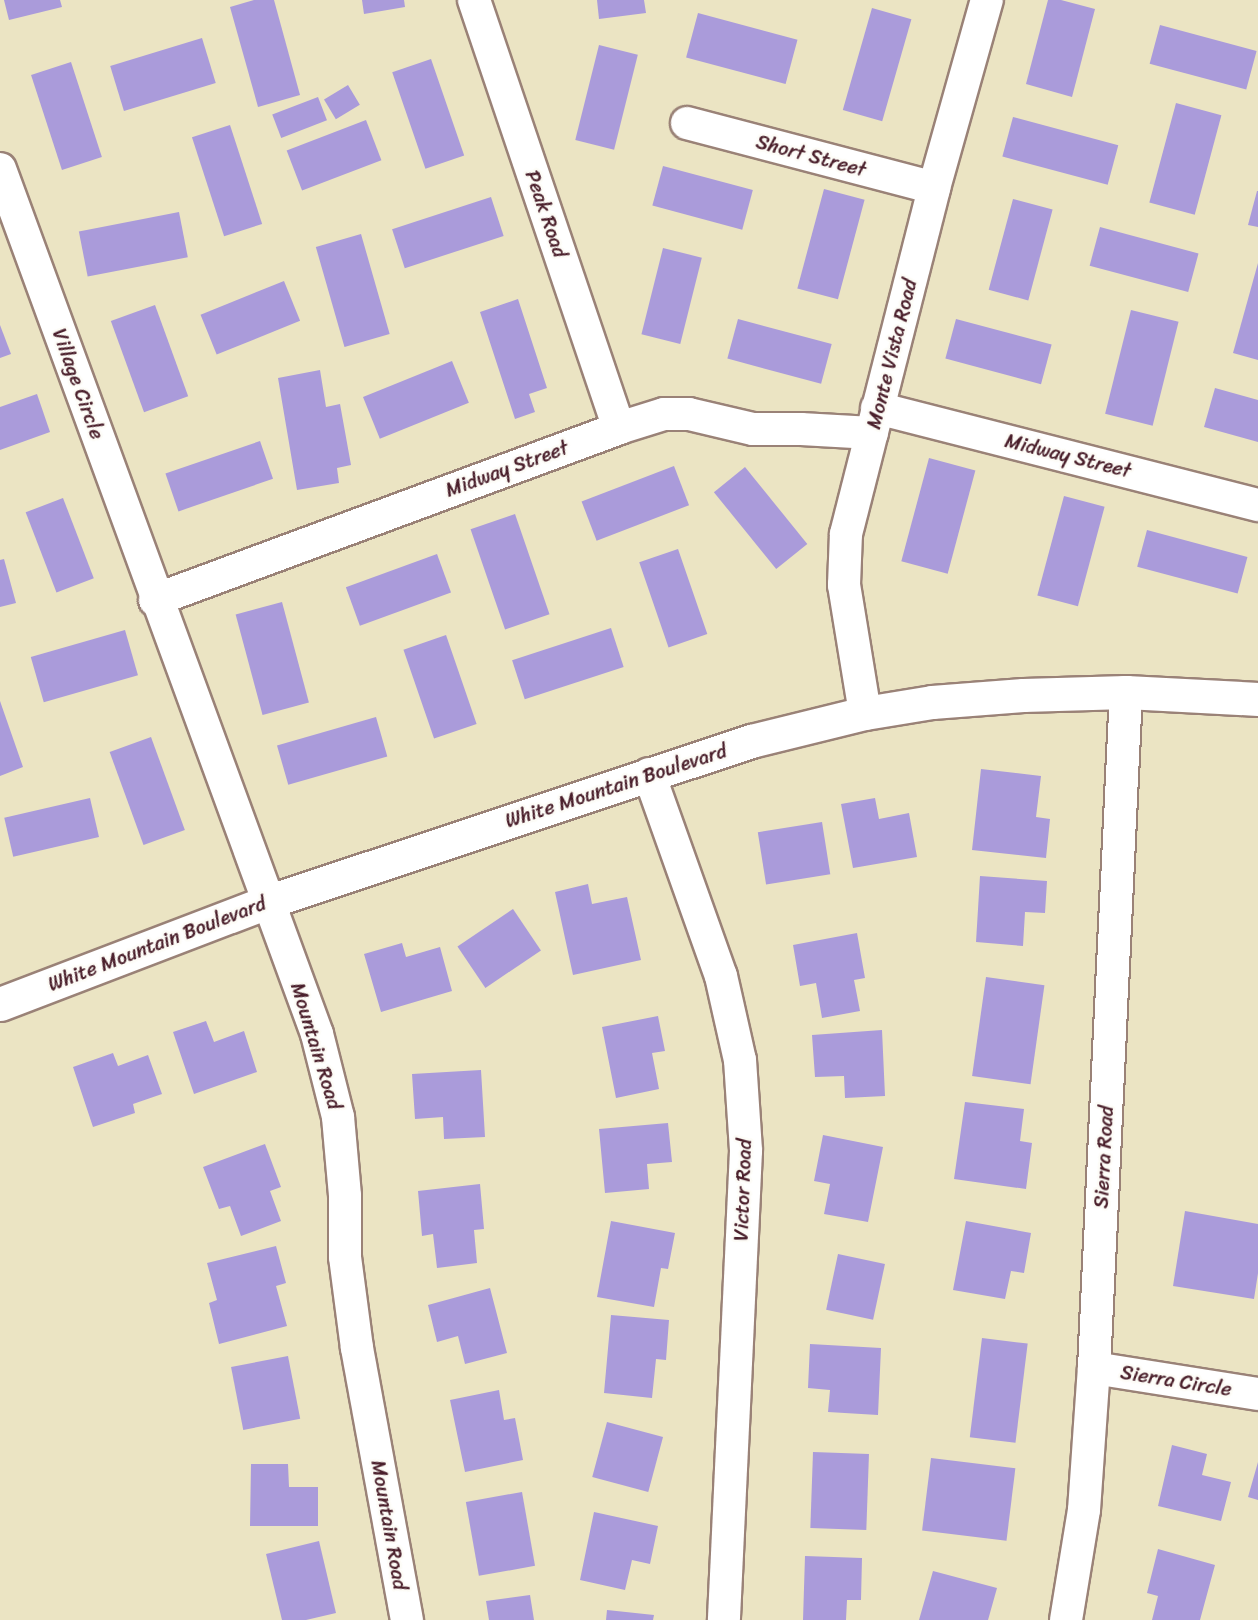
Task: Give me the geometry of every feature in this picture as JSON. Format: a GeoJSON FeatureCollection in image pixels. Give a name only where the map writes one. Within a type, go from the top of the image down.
{"type":"FeatureCollection","features":[{"type":"Feature","properties":{"kind":"street","name":"Peak Road"},"geometry":{"type":"LineString","coordinates":[[474,0],[619,428]]}},
{"type":"Feature","properties":{"kind":"street","name":"Monte Vista Road"},"geometry":{"type":"LineString","coordinates":[[865,713],[844,585],[846,534],[934,188],[987,0]]}},
{"type":"Feature","properties":{"kind":"street","name":"Short Street"},"geometry":{"type":"LineString","coordinates":[[687,123],[934,188]]}},
{"type":"Feature","properties":{"kind":"street","name":"Village Circle"},"geometry":{"type":"LineString","coordinates":[[0,169],[155,600]]}},
{"type":"Feature","properties":{"kind":"street","name":"Midway Street"},"geometry":{"type":"LineString","coordinates":[[155,600],[619,428],[664,414],[689,414],[753,429],[801,429],[874,420],[1258,505]]}},
{"type":"Feature","properties":{"kind":"street","name":"Mountain Road"},"geometry":{"type":"LineString","coordinates":[[155,600],[317,1034],[338,1117],[345,1196],[345,1257],[357,1348],[407,1620]]}},
{"type":"Feature","properties":{"kind":"street","name":"White Mountain Boulevard"},"geometry":{"type":"LineString","coordinates":[[0,1004],[267,902],[752,741],[865,713],[944,701],[1023,695],[1126,692],[1258,699]]}},
{"type":"Feature","properties":{"kind":"street","name":"Sierra Road"},"geometry":{"type":"LineString","coordinates":[[1066,1620],[1084,1510],[1094,1368],[1126,692]]}},
{"type":"Feature","properties":{"kind":"street","name":"Victor Road"},"geometry":{"type":"LineString","coordinates":[[649,774],[721,976],[740,1060],[746,1151],[724,1620]]}},
{"type":"Feature","properties":{"kind":"street","name":"Sierra Circle"},"geometry":{"type":"LineString","coordinates":[[1094,1368],[1258,1394]]}},
{"type":"Feature","properties":{"kind":"building"},"geometry":{"type":"Polygon","coordinates":[[[4,0],[60,0],[62,7],[9,20],[4,0]]]}},
{"type":"Feature","properties":{"kind":"building"},"geometry":{"type":"Polygon","coordinates":[[[254,0],[274,0],[300,95],[258,107],[230,7],[254,0]]]}},
{"type":"Feature","properties":{"kind":"building"},"geometry":{"type":"Polygon","coordinates":[[[362,0],[404,0],[405,7],[364,14],[362,0]]]}},
{"type":"Feature","properties":{"kind":"building"},"geometry":{"type":"Polygon","coordinates":[[[597,0],[644,0],[646,13],[599,19],[597,0]]]}},
{"type":"Feature","properties":{"kind":"building"},"geometry":{"type":"Polygon","coordinates":[[[1048,0],[1061,0],[1095,9],[1072,97],[1026,84],[1048,0]]]}},
{"type":"Feature","properties":{"kind":"building"},"geometry":{"type":"Polygon","coordinates":[[[872,8],[911,19],[882,121],[843,110],[872,8]]]}},
{"type":"Feature","properties":{"kind":"building"},"geometry":{"type":"Polygon","coordinates":[[[698,13],[797,40],[786,84],[686,57],[698,13]]]}},
{"type":"Feature","properties":{"kind":"building"},"geometry":{"type":"Polygon","coordinates":[[[1160,25],[1257,51],[1246,90],[1150,64],[1160,25]]]}},
{"type":"Feature","properties":{"kind":"building"},"geometry":{"type":"Polygon","coordinates":[[[202,38],[216,83],[124,111],[110,66],[202,38]]]}},
{"type":"Feature","properties":{"kind":"building"},"geometry":{"type":"Polygon","coordinates":[[[599,45],[638,55],[614,150],[575,140],[599,45]]]}},
{"type":"Feature","properties":{"kind":"building"},"geometry":{"type":"Polygon","coordinates":[[[431,59],[464,155],[425,169],[392,72],[431,59]]]}},
{"type":"Feature","properties":{"kind":"building"},"geometry":{"type":"Polygon","coordinates":[[[71,62],[102,157],[62,170],[31,75],[71,62]]]}},
{"type":"Feature","properties":{"kind":"building"},"geometry":{"type":"Polygon","coordinates":[[[348,85],[360,105],[336,119],[324,99],[348,85]]]}},
{"type":"Feature","properties":{"kind":"building"},"geometry":{"type":"Polygon","coordinates":[[[318,97],[327,120],[281,138],[272,115],[318,97]]]}},
{"type":"Feature","properties":{"kind":"building"},"geometry":{"type":"Polygon","coordinates":[[[1176,103],[1221,115],[1195,215],[1149,202],[1176,103]]]}},
{"type":"Feature","properties":{"kind":"building"},"geometry":{"type":"Polygon","coordinates":[[[1013,117],[1118,145],[1108,185],[1002,157],[1013,117]]]}},
{"type":"Feature","properties":{"kind":"building"},"geometry":{"type":"Polygon","coordinates":[[[366,120],[381,160],[302,191],[287,150],[366,120]]]}},
{"type":"Feature","properties":{"kind":"building"},"geometry":{"type":"Polygon","coordinates":[[[230,125],[262,224],[224,236],[192,137],[230,125]]]}},
{"type":"Feature","properties":{"kind":"building"},"geometry":{"type":"Polygon","coordinates":[[[663,166],[753,190],[742,230],[652,206],[663,166]]]}},
{"type":"Feature","properties":{"kind":"building"},"geometry":{"type":"Polygon","coordinates":[[[824,189],[865,200],[838,299],[797,288],[824,189]]]}},
{"type":"Feature","properties":{"kind":"building"},"geometry":{"type":"Polygon","coordinates":[[[1258,191],[1258,227],[1248,225],[1258,191]]]}},
{"type":"Feature","properties":{"kind":"building"},"geometry":{"type":"Polygon","coordinates":[[[491,197],[504,236],[405,268],[392,229],[491,197]]]}},
{"type":"Feature","properties":{"kind":"building"},"geometry":{"type":"Polygon","coordinates":[[[1013,199],[1053,210],[1028,300],[989,290],[1013,199]]]}},
{"type":"Feature","properties":{"kind":"building"},"geometry":{"type":"Polygon","coordinates":[[[179,212],[188,257],[88,277],[79,231],[179,212]]]}},
{"type":"Feature","properties":{"kind":"building"},"geometry":{"type":"Polygon","coordinates":[[[1100,227],[1199,253],[1188,292],[1090,266],[1100,227]]]}},
{"type":"Feature","properties":{"kind":"building"},"geometry":{"type":"Polygon","coordinates":[[[361,234],[390,334],[344,347],[316,247],[361,234]]]}},
{"type":"Feature","properties":{"kind":"building"},"geometry":{"type":"Polygon","coordinates":[[[663,248],[702,258],[680,344],[641,334],[663,248]]]}},
{"type":"Feature","properties":{"kind":"building"},"geometry":{"type":"Polygon","coordinates":[[[1258,263],[1258,360],[1233,353],[1258,263]]]}},
{"type":"Feature","properties":{"kind":"building"},"geometry":{"type":"Polygon","coordinates":[[[284,281],[300,321],[217,355],[201,315],[284,281]]]}},
{"type":"Feature","properties":{"kind":"building"},"geometry":{"type":"Polygon","coordinates":[[[518,299],[547,388],[529,394],[535,412],[515,419],[480,312],[518,299]]]}},
{"type":"Feature","properties":{"kind":"building"},"geometry":{"type":"Polygon","coordinates":[[[155,305],[188,396],[144,412],[111,321],[155,305]]]}},
{"type":"Feature","properties":{"kind":"building"},"geometry":{"type":"Polygon","coordinates":[[[1131,310],[1179,322],[1153,426],[1105,414],[1131,310]]]}},
{"type":"Feature","properties":{"kind":"building"},"geometry":{"type":"Polygon","coordinates":[[[738,319],[832,344],[821,384],[727,359],[738,319]]]}},
{"type":"Feature","properties":{"kind":"building"},"geometry":{"type":"Polygon","coordinates":[[[956,319],[1052,345],[1041,384],[945,359],[956,319]]]}},
{"type":"Feature","properties":{"kind":"building"},"geometry":{"type":"Polygon","coordinates":[[[0,325],[11,354],[0,358],[0,325]]]}},
{"type":"Feature","properties":{"kind":"building"},"geometry":{"type":"Polygon","coordinates":[[[452,361],[469,403],[380,439],[363,397],[452,361]]]}},
{"type":"Feature","properties":{"kind":"building"},"geometry":{"type":"Polygon","coordinates":[[[320,370],[326,407],[340,404],[351,465],[337,468],[339,483],[297,490],[278,378],[320,370]]]}},
{"type":"Feature","properties":{"kind":"building"},"geometry":{"type":"Polygon","coordinates":[[[1215,388],[1258,400],[1258,442],[1204,427],[1215,388]]]}},
{"type":"Feature","properties":{"kind":"building"},"geometry":{"type":"Polygon","coordinates":[[[37,394],[50,432],[0,450],[0,407],[37,394]]]}},
{"type":"Feature","properties":{"kind":"building"},"geometry":{"type":"Polygon","coordinates":[[[260,441],[273,479],[178,511],[165,474],[260,441]]]}},
{"type":"Feature","properties":{"kind":"building"},"geometry":{"type":"Polygon","coordinates":[[[929,458],[975,470],[948,574],[901,561],[929,458]]]}},
{"type":"Feature","properties":{"kind":"building"},"geometry":{"type":"Polygon","coordinates":[[[674,466],[689,505],[597,541],[582,501],[674,466]]]}},
{"type":"Feature","properties":{"kind":"building"},"geometry":{"type":"Polygon","coordinates":[[[745,467],[807,544],[776,569],[714,492],[745,467]]]}},
{"type":"Feature","properties":{"kind":"building"},"geometry":{"type":"Polygon","coordinates":[[[1064,496],[1105,507],[1078,606],[1037,595],[1064,496]]]}},
{"type":"Feature","properties":{"kind":"building"},"geometry":{"type":"Polygon","coordinates":[[[63,498],[94,578],[56,593],[26,512],[63,498]]]}},
{"type":"Feature","properties":{"kind":"building"},"geometry":{"type":"Polygon","coordinates":[[[515,514],[550,614],[505,630],[471,529],[515,514]]]}},
{"type":"Feature","properties":{"kind":"building"},"geometry":{"type":"Polygon","coordinates":[[[1147,530],[1247,557],[1238,594],[1137,567],[1147,530]]]}},
{"type":"Feature","properties":{"kind":"building"},"geometry":{"type":"Polygon","coordinates":[[[678,549],[707,634],[669,647],[639,562],[678,549]]]}},
{"type":"Feature","properties":{"kind":"building"},"geometry":{"type":"Polygon","coordinates":[[[437,554],[451,593],[360,626],[346,587],[437,554]]]}},
{"type":"Feature","properties":{"kind":"building"},"geometry":{"type":"Polygon","coordinates":[[[4,559],[16,603],[0,607],[0,560],[4,559]]]}},
{"type":"Feature","properties":{"kind":"building"},"geometry":{"type":"Polygon","coordinates":[[[282,602],[309,702],[263,715],[236,614],[282,602]]]}},
{"type":"Feature","properties":{"kind":"building"},"geometry":{"type":"Polygon","coordinates":[[[611,628],[624,667],[525,699],[512,660],[611,628]]]}},
{"type":"Feature","properties":{"kind":"building"},"geometry":{"type":"Polygon","coordinates":[[[125,630],[138,675],[44,702],[31,657],[125,630]]]}},
{"type":"Feature","properties":{"kind":"building"},"geometry":{"type":"Polygon","coordinates":[[[446,635],[477,724],[434,739],[403,650],[446,635]]]}},
{"type":"Feature","properties":{"kind":"building"},"geometry":{"type":"Polygon","coordinates":[[[0,701],[23,767],[0,776],[0,701]]]}},
{"type":"Feature","properties":{"kind":"building"},"geometry":{"type":"Polygon","coordinates":[[[376,717],[387,756],[288,785],[277,745],[376,717]]]}},
{"type":"Feature","properties":{"kind":"building"},"geometry":{"type":"Polygon","coordinates":[[[151,737],[185,830],[144,845],[110,752],[151,737]]]}},
{"type":"Feature","properties":{"kind":"building"},"geometry":{"type":"Polygon","coordinates":[[[981,769],[1041,776],[1036,817],[1050,819],[1046,858],[972,850],[981,769]]]}},
{"type":"Feature","properties":{"kind":"building"},"geometry":{"type":"Polygon","coordinates":[[[90,798],[99,837],[13,857],[4,818],[90,798]]]}},
{"type":"Feature","properties":{"kind":"building"},"geometry":{"type":"Polygon","coordinates":[[[875,798],[879,819],[909,813],[917,857],[853,868],[841,804],[875,798]]]}},
{"type":"Feature","properties":{"kind":"building"},"geometry":{"type":"Polygon","coordinates":[[[822,822],[830,874],[766,885],[758,832],[822,822]]]}},
{"type":"Feature","properties":{"kind":"building"},"geometry":{"type":"Polygon","coordinates":[[[980,876],[1047,881],[1045,913],[1025,912],[1023,946],[976,942],[980,876]]]}},
{"type":"Feature","properties":{"kind":"building"},"geometry":{"type":"Polygon","coordinates":[[[588,884],[592,904],[627,897],[641,960],[573,975],[555,892],[588,884]]]}},
{"type":"Feature","properties":{"kind":"building"},"geometry":{"type":"Polygon","coordinates":[[[513,909],[541,950],[485,988],[457,946],[513,909]]]}},
{"type":"Feature","properties":{"kind":"building"},"geometry":{"type":"Polygon","coordinates":[[[857,933],[865,978],[854,980],[860,1011],[822,1018],[816,983],[800,986],[793,945],[857,933]]]}},
{"type":"Feature","properties":{"kind":"building"},"geometry":{"type":"Polygon","coordinates":[[[402,943],[406,957],[440,947],[452,991],[381,1012],[364,954],[402,943]]]}},
{"type":"Feature","properties":{"kind":"building"},"geometry":{"type":"Polygon","coordinates":[[[986,977],[1044,985],[1031,1084],[972,1076],[986,977]]]}},
{"type":"Feature","properties":{"kind":"building"},"geometry":{"type":"Polygon","coordinates":[[[658,1016],[665,1051],[652,1053],[659,1089],[616,1098],[602,1027],[658,1016]]]}},
{"type":"Feature","properties":{"kind":"building"},"geometry":{"type":"Polygon","coordinates":[[[206,1021],[214,1042],[244,1031],[257,1072],[194,1094],[173,1032],[206,1021]]]}},
{"type":"Feature","properties":{"kind":"building"},"geometry":{"type":"Polygon","coordinates":[[[882,1030],[885,1096],[845,1098],[844,1076],[815,1077],[812,1035],[882,1030]]]}},
{"type":"Feature","properties":{"kind":"building"},"geometry":{"type":"Polygon","coordinates":[[[113,1053],[118,1066],[148,1055],[162,1094],[133,1104],[135,1113],[93,1127],[73,1067],[113,1053]]]}},
{"type":"Feature","properties":{"kind":"building"},"geometry":{"type":"Polygon","coordinates":[[[481,1070],[485,1137],[444,1139],[443,1117],[415,1119],[412,1074],[481,1070]]]}},
{"type":"Feature","properties":{"kind":"building"},"geometry":{"type":"Polygon","coordinates":[[[965,1102],[1024,1109],[1020,1141],[1032,1143],[1026,1189],[954,1179],[965,1102]]]}},
{"type":"Feature","properties":{"kind":"building"},"geometry":{"type":"Polygon","coordinates":[[[668,1123],[672,1162],[647,1164],[649,1189],[605,1193],[599,1129],[668,1123]]]}},
{"type":"Feature","properties":{"kind":"building"},"geometry":{"type":"Polygon","coordinates":[[[823,1135],[883,1147],[868,1222],[824,1214],[830,1184],[814,1181],[823,1135]]]}},
{"type":"Feature","properties":{"kind":"building"},"geometry":{"type":"Polygon","coordinates":[[[265,1144],[281,1187],[270,1191],[281,1221],[241,1236],[230,1206],[219,1209],[203,1167],[265,1144]]]}},
{"type":"Feature","properties":{"kind":"building"},"geometry":{"type":"Polygon","coordinates":[[[480,1184],[484,1229],[474,1230],[477,1263],[437,1268],[433,1234],[422,1236],[418,1191],[480,1184]]]}},
{"type":"Feature","properties":{"kind":"building"},"geometry":{"type":"Polygon","coordinates":[[[1185,1211],[1258,1224],[1258,1273],[1254,1299],[1173,1286],[1185,1211]]]}},
{"type":"Feature","properties":{"kind":"building"},"geometry":{"type":"Polygon","coordinates":[[[611,1221],[675,1233],[668,1269],[661,1268],[654,1307],[597,1297],[611,1221]]]}},
{"type":"Feature","properties":{"kind":"building"},"geometry":{"type":"Polygon","coordinates":[[[966,1221],[1031,1233],[1024,1273],[1011,1271],[1005,1299],[953,1290],[966,1221]]]}},
{"type":"Feature","properties":{"kind":"building"},"geometry":{"type":"Polygon","coordinates":[[[276,1246],[286,1283],[276,1286],[287,1326],[219,1344],[209,1303],[217,1300],[207,1263],[276,1246]]]}},
{"type":"Feature","properties":{"kind":"building"},"geometry":{"type":"Polygon","coordinates":[[[838,1254],[885,1264],[873,1320],[826,1310],[838,1254]]]}},
{"type":"Feature","properties":{"kind":"building"},"geometry":{"type":"Polygon","coordinates":[[[490,1288],[507,1353],[465,1364],[458,1336],[437,1342],[428,1305],[490,1288]]]}},
{"type":"Feature","properties":{"kind":"building"},"geometry":{"type":"Polygon","coordinates":[[[611,1315],[669,1320],[666,1360],[656,1359],[652,1398],[604,1393],[611,1315]]]}},
{"type":"Feature","properties":{"kind":"building"},"geometry":{"type":"Polygon","coordinates":[[[982,1338],[1028,1344],[1015,1443],[970,1437],[982,1338]]]}},
{"type":"Feature","properties":{"kind":"building"},"geometry":{"type":"Polygon","coordinates":[[[810,1344],[881,1348],[878,1415],[828,1412],[830,1390],[808,1388],[810,1344]]]}},
{"type":"Feature","properties":{"kind":"building"},"geometry":{"type":"Polygon","coordinates":[[[288,1356],[300,1419],[243,1430],[231,1367],[288,1356]]]}},
{"type":"Feature","properties":{"kind":"building"},"geometry":{"type":"Polygon","coordinates":[[[499,1390],[504,1420],[515,1418],[523,1460],[465,1472],[450,1400],[499,1390]]]}},
{"type":"Feature","properties":{"kind":"building"},"geometry":{"type":"Polygon","coordinates":[[[607,1422],[663,1437],[648,1492],[592,1477],[607,1422]]]}},
{"type":"Feature","properties":{"kind":"building"},"geometry":{"type":"Polygon","coordinates":[[[1172,1445],[1207,1454],[1202,1475],[1231,1482],[1221,1521],[1158,1506],[1172,1445]]]}},
{"type":"Feature","properties":{"kind":"building"},"geometry":{"type":"Polygon","coordinates":[[[813,1452],[869,1454],[866,1530],[810,1528],[813,1452]]]}},
{"type":"Feature","properties":{"kind":"building"},"geometry":{"type":"Polygon","coordinates":[[[931,1458],[1015,1468],[1006,1541],[922,1530],[931,1458]]]}},
{"type":"Feature","properties":{"kind":"building"},"geometry":{"type":"Polygon","coordinates":[[[1258,1462],[1258,1500],[1248,1497],[1258,1462]]]}},
{"type":"Feature","properties":{"kind":"building"},"geometry":{"type":"Polygon","coordinates":[[[251,1464],[288,1464],[289,1487],[318,1487],[318,1526],[250,1526],[251,1464]]]}},
{"type":"Feature","properties":{"kind":"building"},"geometry":{"type":"Polygon","coordinates":[[[522,1492],[535,1566],[479,1576],[466,1502],[522,1492]]]}},
{"type":"Feature","properties":{"kind":"building"},"geometry":{"type":"Polygon","coordinates":[[[594,1512],[658,1526],[650,1564],[632,1560],[625,1590],[580,1580],[594,1512]]]}},
{"type":"Feature","properties":{"kind":"building"},"geometry":{"type":"Polygon","coordinates":[[[319,1541],[336,1613],[306,1620],[282,1620],[266,1554],[319,1541]]]}},
{"type":"Feature","properties":{"kind":"building"},"geometry":{"type":"Polygon","coordinates":[[[1158,1549],[1215,1565],[1200,1620],[1152,1620],[1158,1596],[1147,1593],[1158,1549]]]}},
{"type":"Feature","properties":{"kind":"building"},"geometry":{"type":"Polygon","coordinates":[[[805,1556],[862,1558],[861,1600],[847,1600],[846,1620],[803,1620],[805,1556]]]}},
{"type":"Feature","properties":{"kind":"building"},"geometry":{"type":"Polygon","coordinates":[[[933,1571],[997,1588],[988,1620],[919,1620],[933,1571]]]}},
{"type":"Feature","properties":{"kind":"building"},"geometry":{"type":"Polygon","coordinates":[[[530,1595],[534,1620],[489,1620],[486,1601],[530,1595]]]}},
{"type":"Feature","properties":{"kind":"building"},"geometry":{"type":"Polygon","coordinates":[[[607,1610],[654,1615],[653,1620],[606,1620],[607,1610]]]}}]}
